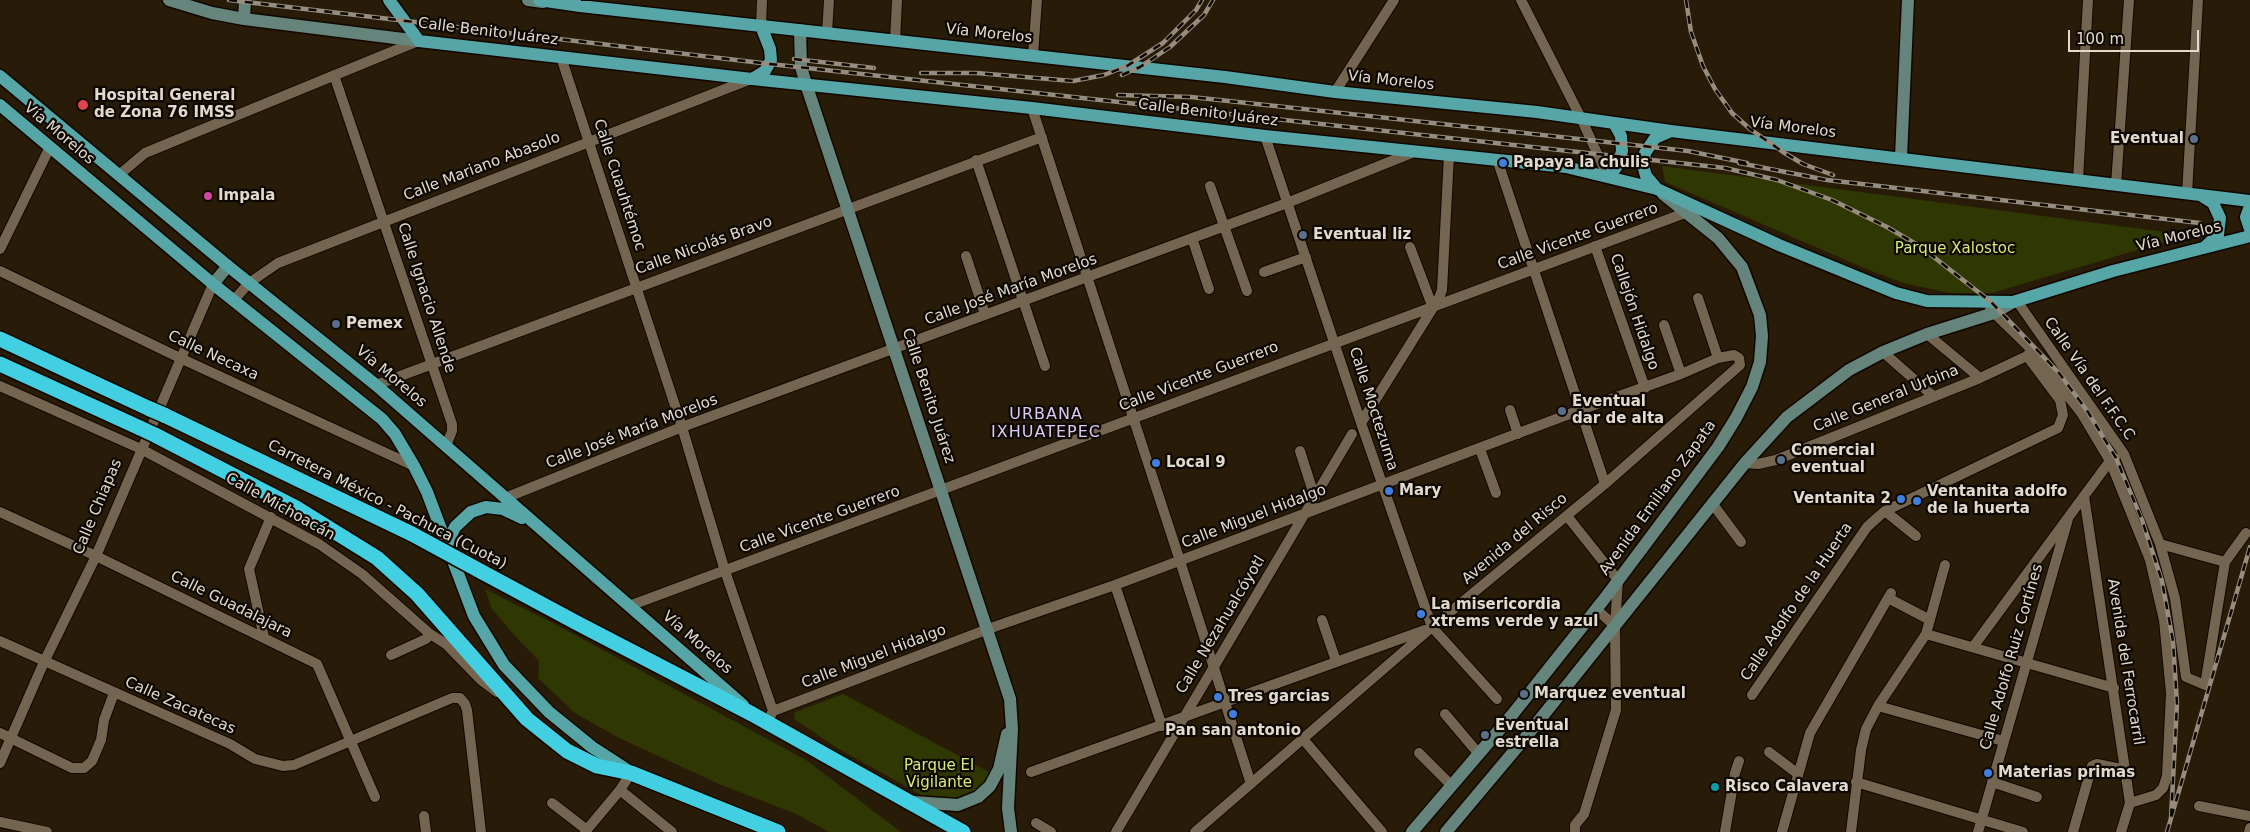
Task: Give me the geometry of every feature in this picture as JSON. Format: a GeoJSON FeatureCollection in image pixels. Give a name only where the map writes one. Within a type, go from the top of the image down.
{"type":"FeatureCollection","features":[{"type":"Feature","properties":{"kind":"highway","name":"Carretera México - Pachuca (Cuota)"},"geometry":{"type":"LineString","coordinates":[[0,339],[412,534],[752,714],[770,717],[963,832]]}},
{"type":"Feature","properties":{"kind":"highway"},"geometry":{"type":"LineString","coordinates":[[0,364],[140,428],[298,509],[377,558],[417,594],[513,704],[541,731],[567,751],[597,766],[631,773],[778,832]]}},
{"type":"Feature","properties":{"kind":"main road","name":"Calle Benito Juárez"},"geometry":{"type":"LineString","coordinates":[[170,0],[212,13],[244,19],[419,41],[752,79],[1032,108],[1265,136],[1497,159],[1566,167],[1608,176]]}},
{"type":"Feature","properties":{"kind":"main road"},"geometry":{"type":"LineString","coordinates":[[244,19],[245,0]]}},
{"type":"Feature","properties":{"kind":"main road"},"geometry":{"type":"LineString","coordinates":[[389,0],[419,41]]}},
{"type":"Feature","properties":{"kind":"main road","name":"Vía Morelos"},"geometry":{"type":"LineString","coordinates":[[528,0],[580,3],[761,26],[1033,55],[1335,92],[1537,112],[1672,131],[2250,201]]}},
{"type":"Feature","properties":{"kind":"main road"},"geometry":{"type":"LineString","coordinates":[[1901,158],[1908,0]]}},
{"type":"Feature","properties":{"kind":"main road"},"geometry":{"type":"LineString","coordinates":[[752,79],[765,71],[771,60],[770,49],[761,26]]}},
{"type":"Feature","properties":{"kind":"main road","name":"Calle Benito Juárez"},"geometry":{"type":"LineString","coordinates":[[800,30],[801,67],[806,84],[896,349],[1010,699],[1008,808],[1011,832]]}},
{"type":"Feature","properties":{"kind":"main road","name":"Vía Morelos"},"geometry":{"type":"LineString","coordinates":[[0,76],[228,266],[376,385],[752,714]]}},
{"type":"Feature","properties":{"kind":"main road","name":"Vía Morelos"},"geometry":{"type":"LineString","coordinates":[[0,105],[233,301],[382,419],[395,434],[427,492],[446,547],[474,616],[504,665],[549,712],[592,747],[631,773]]}},
{"type":"Feature","properties":{"kind":"main road"},"geometry":{"type":"LineString","coordinates":[[1608,176],[1618,165],[1622,151],[1621,136],[1614,123]]}},
{"type":"Feature","properties":{"kind":"main road"},"geometry":{"type":"LineString","coordinates":[[1657,189],[1649,182],[1644,171],[1645,153],[1655,138],[1672,131]]}},
{"type":"Feature","properties":{"kind":"main road","name":"Vía Morelos"},"geometry":{"type":"LineString","coordinates":[[1608,176],[1657,189],[1688,209],[1896,293],[1927,301],[2015,302],[2112,271],[2250,236]]}},
{"type":"Feature","properties":{"kind":"main road"},"geometry":{"type":"LineString","coordinates":[[2192,195],[2213,203],[2220,218],[2220,230],[2214,240],[2200,249]]}},
{"type":"Feature","properties":{"kind":"main road"},"geometry":{"type":"LineString","coordinates":[[2250,206],[2246,217],[2250,229]]}},
{"type":"Feature","properties":{"kind":"main road","name":"Avenida Emiliano Zapata"},"geometry":{"type":"LineString","coordinates":[[1412,832],[1512,715],[1596,609],[1718,447],[1748,395],[1760,362],[1762,336],[1760,315],[1742,267],[1718,238],[1688,209]]}},
{"type":"Feature","properties":{"kind":"main road","name":"Calle Chiapas"},"geometry":{"type":"LineString","coordinates":[[213,284],[228,266]]}},
{"type":"Feature","properties":{"kind":"main road"},"geometry":{"type":"LineString","coordinates":[[1446,832],[1615,626],[1712,503],[1745,463],[1787,418],[1811,397],[1849,370],[1883,352],[1927,334],[1994,312],[2015,302]]}},
{"type":"Feature","properties":{"kind":"main road"},"geometry":{"type":"LineString","coordinates":[[446,547],[455,527],[464,517],[471,512],[486,507],[503,509],[536,524]]}},
{"type":"Feature","properties":{"kind":"main road","name":"Calle Benito Juárez"},"geometry":{"type":"LineString","coordinates":[[913,802],[958,805],[974,800],[984,792],[999,768],[1011,720]]}},
{"type":"Feature","properties":{"kind":"street"},"geometry":{"type":"LineString","coordinates":[[761,26],[762,0]]}},
{"type":"Feature","properties":{"kind":"street"},"geometry":{"type":"LineString","coordinates":[[827,33],[829,0]]}},
{"type":"Feature","properties":{"kind":"street"},"geometry":{"type":"LineString","coordinates":[[895,41],[897,0]]}},
{"type":"Feature","properties":{"kind":"street"},"geometry":{"type":"LineString","coordinates":[[1033,55],[1037,0]]}},
{"type":"Feature","properties":{"kind":"street"},"geometry":{"type":"LineString","coordinates":[[1335,92],[1394,0]]}},
{"type":"Feature","properties":{"kind":"street"},"geometry":{"type":"LineString","coordinates":[[1521,0],[1608,176]]}},
{"type":"Feature","properties":{"kind":"street"},"geometry":{"type":"LineString","coordinates":[[2078,180],[2088,0]]}},
{"type":"Feature","properties":{"kind":"street"},"geometry":{"type":"LineString","coordinates":[[2116,185],[2129,0]]}},
{"type":"Feature","properties":{"kind":"street"},"geometry":{"type":"LineString","coordinates":[[2192,195],[2198,0]]}},
{"type":"Feature","properties":{"kind":"street"},"geometry":{"type":"LineString","coordinates":[[119,175],[144,153],[419,41]]}},
{"type":"Feature","properties":{"kind":"street","name":"Calle Cuauhtémoc"},"geometry":{"type":"LineString","coordinates":[[561,57],[682,427],[770,717]]}},
{"type":"Feature","properties":{"kind":"street","name":"Calle Ignacio Allende"},"geometry":{"type":"LineString","coordinates":[[334,75],[452,424],[452,431],[446,446]]}},
{"type":"Feature","properties":{"kind":"street","name":"Calle Mariano Abasolo"},"geometry":{"type":"LineString","coordinates":[[233,301],[249,283],[278,263],[752,79]]}},
{"type":"Feature","properties":{"kind":"street"},"geometry":{"type":"LineString","coordinates":[[1032,108],[1251,784]]}},
{"type":"Feature","properties":{"kind":"street","name":"Calle Moctezuma"},"geometry":{"type":"LineString","coordinates":[[1265,136],[1382,485],[1432,627],[1497,699]]}},
{"type":"Feature","properties":{"kind":"street","name":"Calle Nicolás Bravo"},"geometry":{"type":"LineString","coordinates":[[376,385],[1042,137]]}},
{"type":"Feature","properties":{"kind":"street"},"geometry":{"type":"LineString","coordinates":[[0,250],[50,147]]}},
{"type":"Feature","properties":{"kind":"street","name":"Calle José María Morelos"},"geometry":{"type":"LineString","coordinates":[[505,498],[682,427],[1287,203],[1415,152]]}},
{"type":"Feature","properties":{"kind":"street"},"geometry":{"type":"LineString","coordinates":[[1361,423],[1433,308],[1442,290],[1449,155]]}},
{"type":"Feature","properties":{"kind":"street"},"geometry":{"type":"LineString","coordinates":[[1497,159],[1604,484]]}},
{"type":"Feature","properties":{"kind":"street"},"geometry":{"type":"LineString","coordinates":[[976,160],[1046,366]]}},
{"type":"Feature","properties":{"kind":"street"},"geometry":{"type":"LineString","coordinates":[[1210,186],[1247,291]]}},
{"type":"Feature","properties":{"kind":"street","name":"Calle Vicente Guerrero"},"geometry":{"type":"LineString","coordinates":[[629,606],[942,491],[1335,342],[1433,308],[1688,209]]}},
{"type":"Feature","properties":{"kind":"street"},"geometry":{"type":"LineString","coordinates":[[1192,238],[1209,289]]}},
{"type":"Feature","properties":{"kind":"street","name":"Callejón Hidalgo"},"geometry":{"type":"LineString","coordinates":[[1596,246],[1644,388]]}},
{"type":"Feature","properties":{"kind":"street"},"geometry":{"type":"LineString","coordinates":[[1410,247],[1433,308]]}},
{"type":"Feature","properties":{"kind":"street"},"geometry":{"type":"LineString","coordinates":[[966,256],[985,314]]}},
{"type":"Feature","properties":{"kind":"street"},"geometry":{"type":"LineString","coordinates":[[1264,272],[1306,256]]}},
{"type":"Feature","properties":{"kind":"street","name":"Calle Necaxa"},"geometry":{"type":"LineString","coordinates":[[0,271],[180,358],[414,466]]}},
{"type":"Feature","properties":{"kind":"street","name":"Calle Chiapas"},"geometry":{"type":"LineString","coordinates":[[0,764],[44,662],[96,556],[213,284]]}},
{"type":"Feature","properties":{"kind":"street"},"geometry":{"type":"LineString","coordinates":[[1698,298],[1718,358]]}},
{"type":"Feature","properties":{"kind":"street","name":"Calle Vía del F.F.C.C"},"geometry":{"type":"LineString","coordinates":[[1982,302],[1994,312],[2030,352],[2082,414],[2110,461],[2136,523],[2159,593],[2171,692],[2165,785],[2156,795],[2130,802]]}},
{"type":"Feature","properties":{"kind":"street","name":"Calle Vía del F.F.C.C"},"geometry":{"type":"LineString","coordinates":[[2015,302],[2124,454],[2160,544],[2175,598],[2186,678],[2205,685],[2225,562]]}},
{"type":"Feature","properties":{"kind":"street"},"geometry":{"type":"LineString","coordinates":[[1664,325],[1681,374]]}},
{"type":"Feature","properties":{"kind":"street"},"geometry":{"type":"LineString","coordinates":[[1927,334],[1980,378]]}},
{"type":"Feature","properties":{"kind":"street"},"geometry":{"type":"LineString","coordinates":[[1883,352],[1933,396]]}},
{"type":"Feature","properties":{"kind":"street","name":"Calle General Urbina"},"geometry":{"type":"LineString","coordinates":[[1745,463],[1758,464],[1776,460],[1980,378],[2030,352]]}},
{"type":"Feature","properties":{"kind":"street","name":"Calle Adolfo de la Huerta"},"geometry":{"type":"LineString","coordinates":[[1752,695],[1867,527],[1885,511],[2058,428],[2063,415],[2060,400],[2030,352]]}},
{"type":"Feature","properties":{"kind":"street","name":"Avenida del Risco"},"geometry":{"type":"LineString","coordinates":[[1195,832],[1432,627],[1567,516],[1740,365],[1737,356],[1718,358]]}},
{"type":"Feature","properties":{"kind":"street","name":"Calle Miguel Hidalgo"},"geometry":{"type":"LineString","coordinates":[[770,717],[988,629],[1115,585],[1304,515],[1580,410],[1681,374],[1718,358]]}},
{"type":"Feature","properties":{"kind":"street","name":"Calle Michoacán"},"geometry":{"type":"LineString","coordinates":[[0,386],[141,449],[271,517],[342,558],[430,634],[446,644],[481,680],[513,704]]}},
{"type":"Feature","properties":{"kind":"street"},"geometry":{"type":"LineString","coordinates":[[1510,410],[1518,434]]}},
{"type":"Feature","properties":{"kind":"street","name":"Calle Nezahualcóyotl"},"geometry":{"type":"LineString","coordinates":[[1116,832],[1181,719],[1316,498],[1352,434]]}},
{"type":"Feature","properties":{"kind":"street"},"geometry":{"type":"LineString","coordinates":[[1480,449],[1496,493]]}},
{"type":"Feature","properties":{"kind":"street"},"geometry":{"type":"LineString","coordinates":[[1300,451],[1316,498]]}},
{"type":"Feature","properties":{"kind":"street"},"geometry":{"type":"LineString","coordinates":[[1973,647],[2110,461],[2124,454]]}},
{"type":"Feature","properties":{"kind":"street","name":"Avenida del Ferrocarril"},"geometry":{"type":"LineString","coordinates":[[2084,496],[2130,802],[2121,832]]}},
{"type":"Feature","properties":{"kind":"street"},"geometry":{"type":"LineString","coordinates":[[1712,503],[1741,542]]}},
{"type":"Feature","properties":{"kind":"street"},"geometry":{"type":"LineString","coordinates":[[1885,511],[1916,536]]}},
{"type":"Feature","properties":{"kind":"street","name":"Calle Guadalajara"},"geometry":{"type":"LineString","coordinates":[[0,512],[96,556],[317,664],[375,797]]}},
{"type":"Feature","properties":{"kind":"street"},"geometry":{"type":"LineString","coordinates":[[1567,516],[1618,580],[1615,626],[1616,710],[1584,814],[1573,830]]}},
{"type":"Feature","properties":{"kind":"street"},"geometry":{"type":"LineString","coordinates":[[264,637],[249,569],[271,517]]}},
{"type":"Feature","properties":{"kind":"street","name":"Calle Adolfo Ruiz Cortínes"},"geometry":{"type":"LineString","coordinates":[[1978,832],[2068,520]]}},
{"type":"Feature","properties":{"kind":"street"},"geometry":{"type":"LineString","coordinates":[[2160,544],[2225,562],[2246,533]]}},
{"type":"Feature","properties":{"kind":"street"},"geometry":{"type":"LineString","coordinates":[[1851,832],[1856,782],[1866,728],[1878,706],[1926,634],[1945,565]]}},
{"type":"Feature","properties":{"kind":"street"},"geometry":{"type":"LineString","coordinates":[[1115,585],[1162,726]]}},
{"type":"Feature","properties":{"kind":"street"},"geometry":{"type":"LineString","coordinates":[[1782,832],[1810,733],[1889,596],[1930,620]]}},
{"type":"Feature","properties":{"kind":"street"},"geometry":{"type":"LineString","coordinates":[[1596,609],[1615,626]]}},
{"type":"Feature","properties":{"kind":"street"},"geometry":{"type":"LineString","coordinates":[[1322,620],[1336,661]]}},
{"type":"Feature","properties":{"kind":"street"},"geometry":{"type":"LineString","coordinates":[[1031,772],[1432,627]]}},
{"type":"Feature","properties":{"kind":"street"},"geometry":{"type":"LineString","coordinates":[[392,655],[426,639],[430,634]]}},
{"type":"Feature","properties":{"kind":"street"},"geometry":{"type":"LineString","coordinates":[[1926,634],[2114,688]]}},
{"type":"Feature","properties":{"kind":"street","name":"Calle Zacatecas"},"geometry":{"type":"LineString","coordinates":[[0,641],[230,744],[255,758],[283,766],[294,765],[452,698],[460,698],[467,710],[481,832]]}},
{"type":"Feature","properties":{"kind":"street"},"geometry":{"type":"LineString","coordinates":[[0,734],[72,768],[84,768],[92,761],[101,740],[104,720],[114,693]]}},
{"type":"Feature","properties":{"kind":"street"},"geometry":{"type":"LineString","coordinates":[[1878,706],[2003,741]]}},
{"type":"Feature","properties":{"kind":"street"},"geometry":{"type":"LineString","coordinates":[[1444,714],[1478,754]]}},
{"type":"Feature","properties":{"kind":"street"},"geometry":{"type":"LineString","coordinates":[[1303,739],[1382,832]]}},
{"type":"Feature","properties":{"kind":"street"},"geometry":{"type":"LineString","coordinates":[[1769,752],[1798,774]]}},
{"type":"Feature","properties":{"kind":"street"},"geometry":{"type":"LineString","coordinates":[[1419,753],[1451,785]]}},
{"type":"Feature","properties":{"kind":"street"},"geometry":{"type":"LineString","coordinates":[[1725,832],[1735,773],[1739,761]]}},
{"type":"Feature","properties":{"kind":"street"},"geometry":{"type":"LineString","coordinates":[[2073,832],[2092,766],[2097,764],[2126,770]]}},
{"type":"Feature","properties":{"kind":"street"},"geometry":{"type":"LineString","coordinates":[[552,803],[586,831],[620,790],[631,773]]}},
{"type":"Feature","properties":{"kind":"street"},"geometry":{"type":"LineString","coordinates":[[1856,782],[2023,832]]}},
{"type":"Feature","properties":{"kind":"street"},"geometry":{"type":"LineString","coordinates":[[1992,782],[2037,797]]}},
{"type":"Feature","properties":{"kind":"street"},"geometry":{"type":"LineString","coordinates":[[620,790],[672,832]]}},
{"type":"Feature","properties":{"kind":"street"},"geometry":{"type":"LineString","coordinates":[[2200,806],[2250,816]]}},
{"type":"Feature","properties":{"kind":"street"},"geometry":{"type":"LineString","coordinates":[[424,816],[426,832]]}},
{"type":"Feature","properties":{"kind":"street"},"geometry":{"type":"LineString","coordinates":[[0,822],[25,830],[47,832]]}},
{"type":"Feature","properties":{"kind":"street"},"geometry":{"type":"LineString","coordinates":[[1036,823],[1051,832]]}},
{"type":"Feature","properties":{"kind":"street"},"geometry":{"type":"LineString","coordinates":[[2249,832],[2250,828]]}},
{"type":"Feature","properties":{"kind":"green space","name":"Parque Xalostoc"},"geometry":{"type":"Polygon","coordinates":[[[1662,166],[2188,235],[1992,293],[1950,293],[1903,283],[1869,270],[1665,182],[1662,166]]]}},
{"type":"Feature","properties":{"kind":"green space"},"geometry":{"type":"Polygon","coordinates":[[[485,589],[553,623],[806,760],[901,832],[829,832],[796,814],[719,784],[617,737],[575,713],[538,678],[539,661],[492,609],[485,589]]]}},
{"type":"Feature","properties":{"kind":"green space","name":"Parque El Vigilante"},"geometry":{"type":"Polygon","coordinates":[[[843,694],[991,773],[989,782],[972,799],[934,802],[837,748],[794,719],[795,712],[843,694]]]}},
{"type":"Feature","properties":{"kind":"railway"},"geometry":{"type":"LineString","coordinates":[[229,0],[770,64],[1725,168],[1777,180],[1832,200],[1887,227],[1921,247],[1991,302],[2059,373],[2088,412],[2116,458],[2142,520],[2162,581],[2173,641],[2177,704],[2171,818]]}},
{"type":"Feature","properties":{"kind":"railway"},"geometry":{"type":"LineString","coordinates":[[921,73],[976,73],[1073,81],[1104,75],[1127,66],[1163,43],[1196,10],[1202,0]]}},
{"type":"Feature","properties":{"kind":"railway"},"geometry":{"type":"LineString","coordinates":[[1122,75],[1140,67],[1170,47],[1204,15],[1213,0]]}},
{"type":"Feature","properties":{"kind":"railway"},"geometry":{"type":"LineString","coordinates":[[1686,0],[1691,32],[1703,66],[1715,89],[1732,113],[1750,129],[1783,152],[1803,164],[1833,175]]}},
{"type":"Feature","properties":{"kind":"railway"},"geometry":{"type":"LineString","coordinates":[[794,59],[874,68]]}},
{"type":"Feature","properties":{"kind":"railway"},"geometry":{"type":"LineString","coordinates":[[1118,95],[1191,97],[1369,116],[1688,151],[1747,163]]}},
{"type":"Feature","properties":{"kind":"railway"},"geometry":{"type":"LineString","coordinates":[[1739,163],[1827,180],[2200,223]]}},
{"type":"Feature","properties":{"kind":"railway"},"geometry":{"type":"LineString","coordinates":[[2167,832],[2250,547]]}},
{"type":"Feature","properties":{"kind":"place","name":"Hospital General de Zona 76 IMSS"},"geometry":{"type":"Point","coordinates":[83,105]}},
{"type":"Feature","properties":{"kind":"place","name":"Eventual"},"geometry":{"type":"Point","coordinates":[2194,139]}},
{"type":"Feature","properties":{"kind":"place","name":"Papaya la chulis"},"geometry":{"type":"Point","coordinates":[1503,163]}},
{"type":"Feature","properties":{"kind":"place","name":"Impala"},"geometry":{"type":"Point","coordinates":[208,196]}},
{"type":"Feature","properties":{"kind":"place","name":"Eventual liz"},"geometry":{"type":"Point","coordinates":[1303,235]}},
{"type":"Feature","properties":{"kind":"place","name":"Pemex"},"geometry":{"type":"Point","coordinates":[336,324]}},
{"type":"Feature","properties":{"kind":"place","name":"Eventual dar de alta"},"geometry":{"type":"Point","coordinates":[1562,411]}},
{"type":"Feature","properties":{"kind":"place","name":"Comercial eventual"},"geometry":{"type":"Point","coordinates":[1781,460]}},
{"type":"Feature","properties":{"kind":"place","name":"Local 9"},"geometry":{"type":"Point","coordinates":[1156,463]}},
{"type":"Feature","properties":{"kind":"place","name":"Mary"},"geometry":{"type":"Point","coordinates":[1389,491]}},
{"type":"Feature","properties":{"kind":"place","name":"Ventanita 2"},"geometry":{"type":"Point","coordinates":[1901,499]}},
{"type":"Feature","properties":{"kind":"place","name":"Ventanita adolfo de la huerta"},"geometry":{"type":"Point","coordinates":[1917,501]}},
{"type":"Feature","properties":{"kind":"place","name":"La misericordia xtrems verde y azul"},"geometry":{"type":"Point","coordinates":[1421,614]}},
{"type":"Feature","properties":{"kind":"place","name":"Marquez eventual"},"geometry":{"type":"Point","coordinates":[1524,694]}},
{"type":"Feature","properties":{"kind":"place","name":"Tres garcias"},"geometry":{"type":"Point","coordinates":[1218,697]}},
{"type":"Feature","properties":{"kind":"place","name":"Pan san antonio"},"geometry":{"type":"Point","coordinates":[1233,714]}},
{"type":"Feature","properties":{"kind":"place","name":"Eventual estrella"},"geometry":{"type":"Point","coordinates":[1485,735]}},
{"type":"Feature","properties":{"kind":"place","name":"Materias primas"},"geometry":{"type":"Point","coordinates":[1988,773]}},
{"type":"Feature","properties":{"kind":"place","name":"Risco Calavera"},"geometry":{"type":"Point","coordinates":[1715,787]}},
{"type":"Feature","properties":{"kind":"district","name":"URBANA IXHUATEPEC"},"geometry":{"type":"Point","coordinates":[1046,424]}}]}
